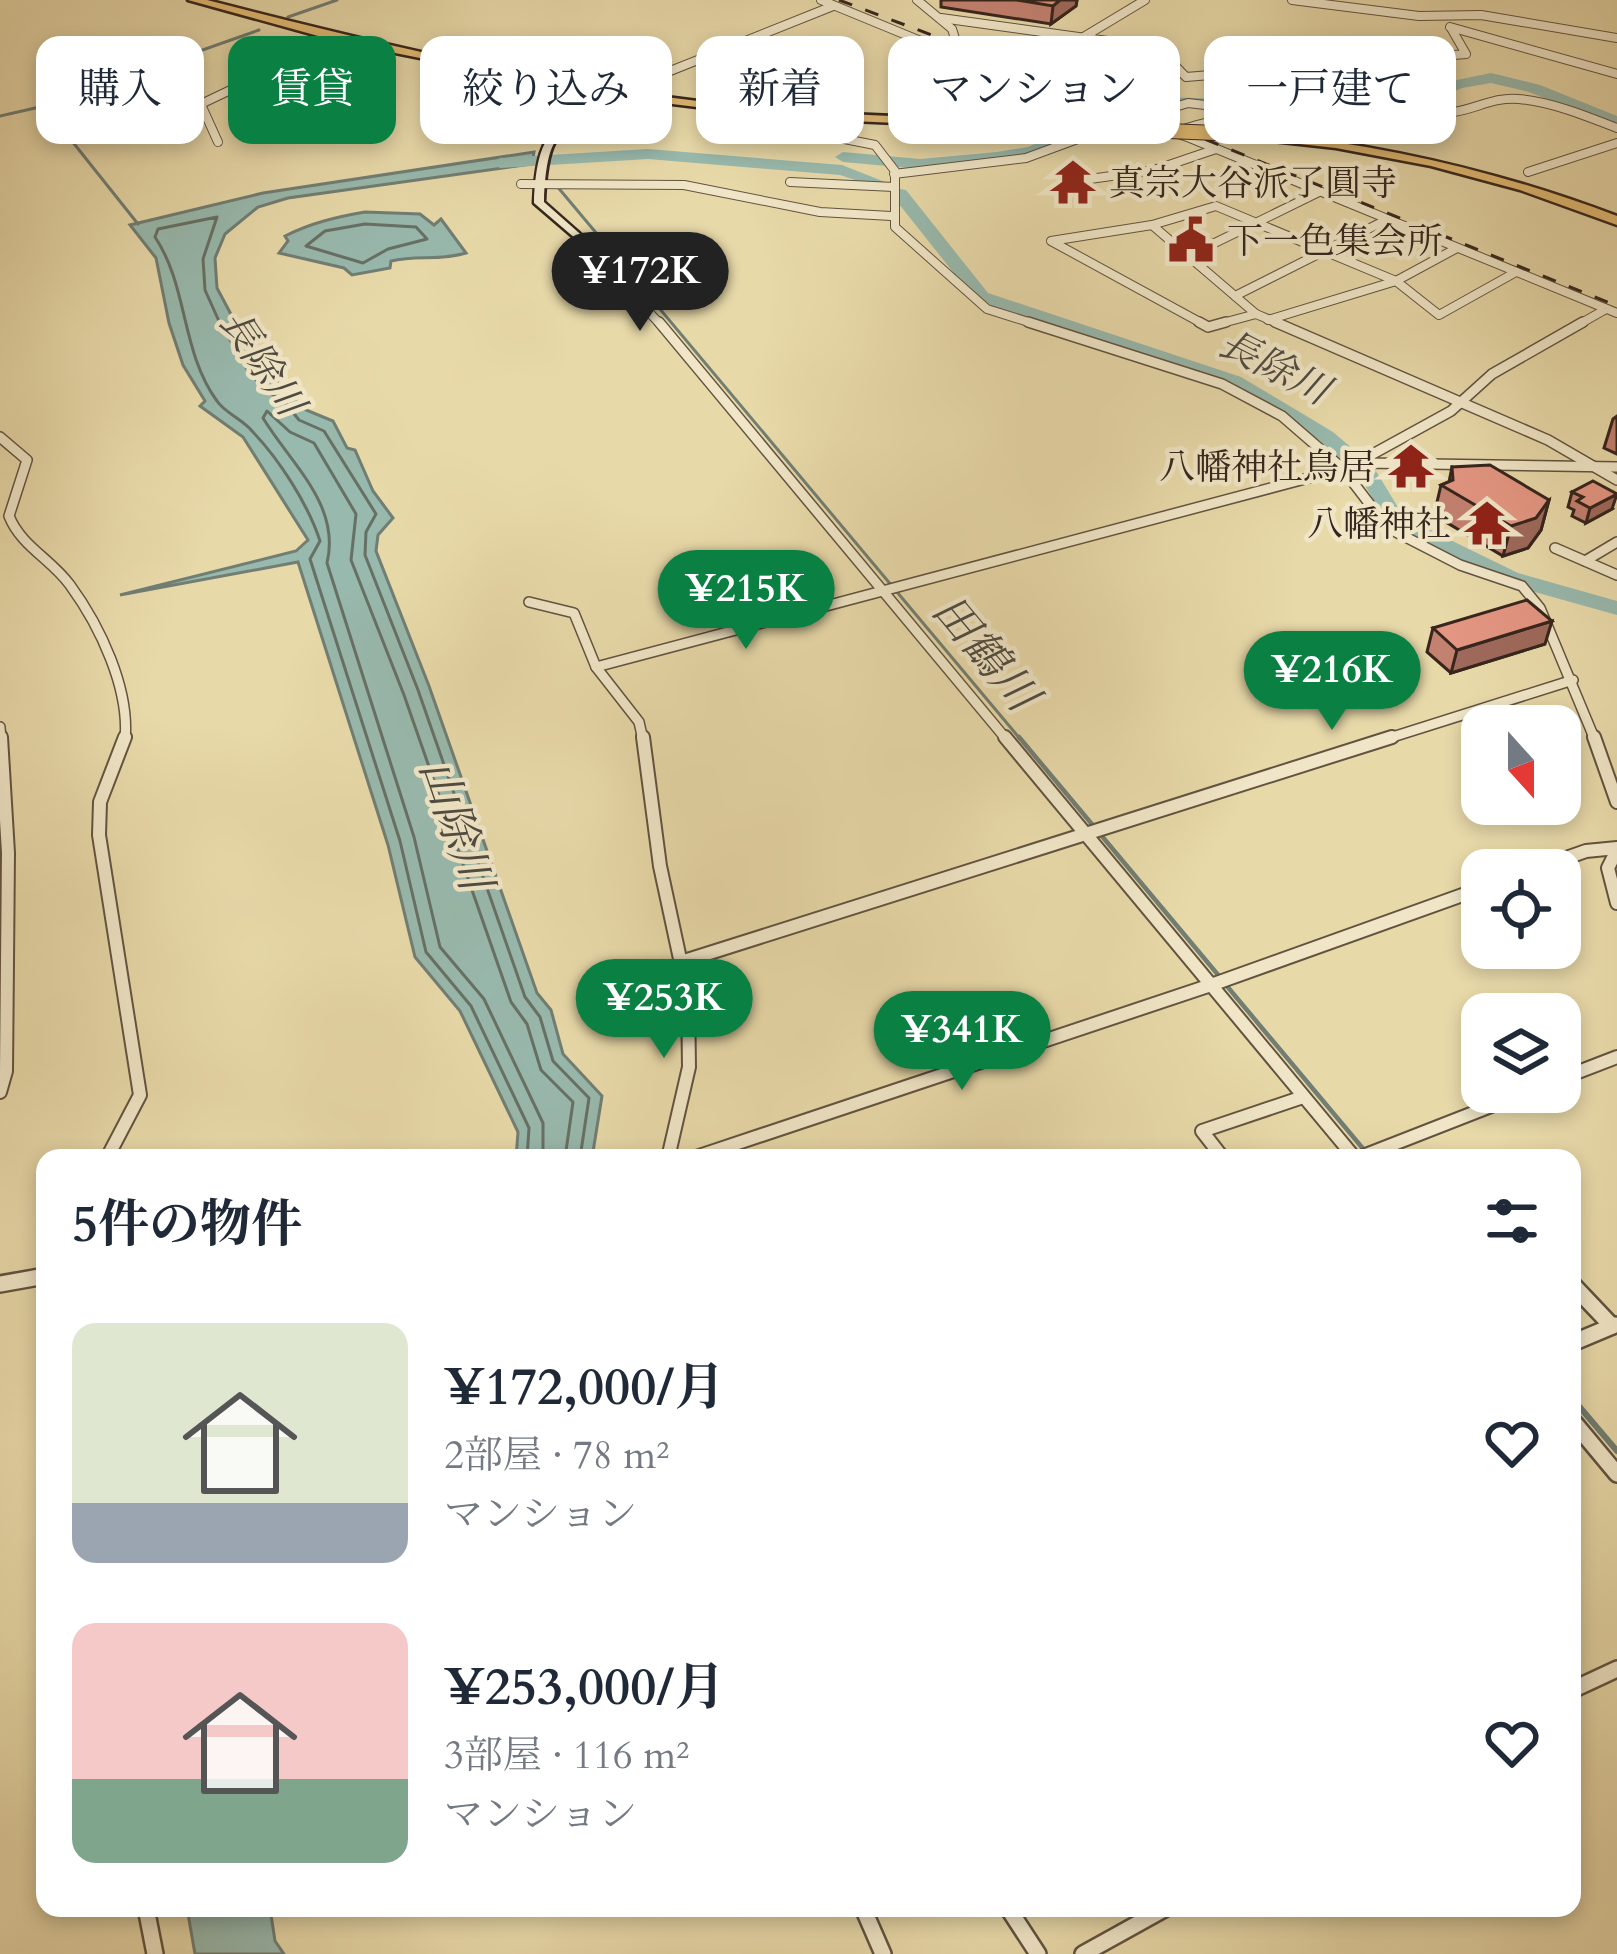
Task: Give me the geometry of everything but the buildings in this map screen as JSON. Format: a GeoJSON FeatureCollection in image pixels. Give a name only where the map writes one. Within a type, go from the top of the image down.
{"type":"FeatureCollection","features":[{"type":"Feature","properties":{"kind":"highway"},"geometry":{"type":"LineString","coordinates":[[194,0],[332,36]]}},
{"type":"Feature","properties":{"kind":"highway"},"geometry":{"type":"LineString","coordinates":[[864,115],[1331,142],[1438,160],[1617,221]]}},
{"type":"Feature","properties":{"kind":"street"},"geometry":{"type":"LineString","coordinates":[[821,0],[914,36]]}},
{"type":"Feature","properties":{"kind":"street"},"geometry":{"type":"LineString","coordinates":[[917,0],[956,36]]}},
{"type":"Feature","properties":{"kind":"street"},"geometry":{"type":"LineString","coordinates":[[1085,36],[1145,0]]}},
{"type":"Feature","properties":{"kind":"street"},"geometry":{"type":"LineString","coordinates":[[1292,0],[1434,16],[1481,15],[1617,38]]}},
{"type":"Feature","properties":{"kind":"street"},"geometry":{"type":"LineString","coordinates":[[1361,6],[1384,0]]}},
{"type":"Feature","properties":{"kind":"street"},"geometry":{"type":"LineString","coordinates":[[672,70],[834,5]]}},
{"type":"Feature","properties":{"kind":"street"},"geometry":{"type":"LineString","coordinates":[[1434,16],[1451,28],[1617,74]]}},
{"type":"Feature","properties":{"kind":"street"},"geometry":{"type":"LineString","coordinates":[[941,18],[1068,36]]}},
{"type":"Feature","properties":{"kind":"street"},"geometry":{"type":"LineString","coordinates":[[1180,71],[1186,77],[1466,54],[1451,28]]}},
{"type":"Feature","properties":{"kind":"street"},"geometry":{"type":"LineString","coordinates":[[1456,111],[1502,98],[1558,107],[1617,128]]}},
{"type":"Feature","properties":{"kind":"street"},"geometry":{"type":"LineString","coordinates":[[204,111],[218,142]]}},
{"type":"Feature","properties":{"kind":"street"},"geometry":{"type":"LineString","coordinates":[[1180,135],[1612,311]]}},
{"type":"Feature","properties":{"kind":"street"},"geometry":{"type":"LineString","coordinates":[[864,140],[875,146],[894,173],[891,216],[895,227],[987,309],[1222,384],[1282,416],[1346,467],[1388,528],[1460,565],[1522,586],[1540,608],[1573,680],[1617,802]]}},
{"type":"Feature","properties":{"kind":"street"},"geometry":{"type":"LineString","coordinates":[[1528,172],[1617,143]]}},
{"type":"Feature","properties":{"kind":"street"},"geometry":{"type":"LineString","coordinates":[[545,144],[538,162],[539,203],[657,320],[890,590],[1350,1149]]}},
{"type":"Feature","properties":{"kind":"street"},"geometry":{"type":"LineString","coordinates":[[894,173],[1026,158],[1064,144]]}},
{"type":"Feature","properties":{"kind":"street"},"geometry":{"type":"LineString","coordinates":[[1090,179],[1119,180],[1150,173],[1216,149]]}},
{"type":"Feature","properties":{"kind":"street"},"geometry":{"type":"LineString","coordinates":[[790,182],[894,187]]}},
{"type":"Feature","properties":{"kind":"street"},"geometry":{"type":"LineString","coordinates":[[521,184],[684,185],[820,212],[891,216]]}},
{"type":"Feature","properties":{"kind":"street"},"geometry":{"type":"LineString","coordinates":[[1188,256],[1318,192]]}},
{"type":"Feature","properties":{"kind":"street"},"geometry":{"type":"LineString","coordinates":[[1256,314],[1208,327],[1051,241],[1152,224],[1216,206],[1396,280],[1439,315],[1516,272]]}},
{"type":"Feature","properties":{"kind":"street"},"geometry":{"type":"LineString","coordinates":[[1235,296],[1386,220]]}},
{"type":"Feature","properties":{"kind":"street"},"geometry":{"type":"LineString","coordinates":[[1152,224],[1256,314],[1548,440],[1617,480]]}},
{"type":"Feature","properties":{"kind":"street"},"geometry":{"type":"LineString","coordinates":[[1268,320],[1396,280],[1457,248]]}},
{"type":"Feature","properties":{"kind":"street"},"geometry":{"type":"LineString","coordinates":[[1367,462],[1371,455],[1456,404],[1492,374],[1612,311]]}},
{"type":"Feature","properties":{"kind":"street"},"geometry":{"type":"LineString","coordinates":[[0,437],[27,460],[9,516],[16,533],[70,583],[108,654],[127,718],[124,749],[100,802],[99,835],[140,1095],[112,1149]]}},
{"type":"Feature","properties":{"kind":"street"},"geometry":{"type":"LineString","coordinates":[[596,667],[1367,462],[1617,467]]}},
{"type":"Feature","properties":{"kind":"street"},"geometry":{"type":"LineString","coordinates":[[0,539],[16,533]]}},
{"type":"Feature","properties":{"kind":"street"},"geometry":{"type":"LineString","coordinates":[[1585,561],[1617,542]]}},
{"type":"Feature","properties":{"kind":"street"},"geometry":{"type":"LineString","coordinates":[[1555,548],[1617,575]]}},
{"type":"Feature","properties":{"kind":"street"},"geometry":{"type":"LineString","coordinates":[[529,602],[574,613],[596,667],[639,722],[650,767],[660,866],[688,996],[688,1067],[670,1149]]}},
{"type":"Feature","properties":{"kind":"street"},"geometry":{"type":"LineString","coordinates":[[682,962],[1573,680]]}},
{"type":"Feature","properties":{"kind":"street"},"geometry":{"type":"LineString","coordinates":[[0,727],[8,853],[6,1070],[0,1092]]}},
{"type":"Feature","properties":{"kind":"street"},"geometry":{"type":"LineString","coordinates":[[1581,853],[1617,849],[1608,868],[1617,903]]}},
{"type":"Feature","properties":{"kind":"street"},"geometry":{"type":"LineString","coordinates":[[720,1149],[1214,984],[1461,896]]}},
{"type":"Feature","properties":{"kind":"street"},"geometry":{"type":"LineString","coordinates":[[1581,1071],[1617,1057]]}},
{"type":"Feature","properties":{"kind":"street"},"geometry":{"type":"LineString","coordinates":[[1216,1149],[1202,1131],[1303,1097]]}},
{"type":"Feature","properties":{"kind":"street"},"geometry":{"type":"LineString","coordinates":[[1382,1149],[1474,1113]]}},
{"type":"Feature","properties":{"kind":"street"},"geometry":{"type":"LineString","coordinates":[[0,1283],[36,1277]]}},
{"type":"Feature","properties":{"kind":"street"},"geometry":{"type":"LineString","coordinates":[[1581,1293],[1615,1325],[1581,1339]]}},
{"type":"Feature","properties":{"kind":"street"},"geometry":{"type":"LineString","coordinates":[[1581,1431],[1617,1474]]}},
{"type":"Feature","properties":{"kind":"street"},"geometry":{"type":"LineString","coordinates":[[1581,1686],[1617,1669]]}},
{"type":"Feature","properties":{"kind":"street"},"geometry":{"type":"LineString","coordinates":[[148,1917],[155,1954]]}},
{"type":"Feature","properties":{"kind":"street"},"geometry":{"type":"LineString","coordinates":[[866,1917],[883,1954]]}},
{"type":"Feature","properties":{"kind":"street"},"geometry":{"type":"LineString","coordinates":[[1014,1917],[1038,1954]]}},
{"type":"Feature","properties":{"kind":"street"},"geometry":{"type":"LineString","coordinates":[[1083,1954],[1150,1917]]}},
{"type":"Feature","properties":{"kind":"water"},"geometry":{"type":"Polygon","coordinates":[[[534,152],[532,164],[288,198],[258,207],[225,234],[215,258],[217,288],[257,363],[306,410],[333,421],[393,518],[378,535],[376,551],[537,993],[551,1010],[563,1054],[602,1096],[593,1149],[517,1149],[518,1132],[460,1011],[415,957],[388,845],[298,562],[120,595],[296,551],[308,540],[243,437],[200,406],[205,401],[183,365],[156,258],[130,225],[263,193],[534,152]]]}},
{"type":"Feature","properties":{"kind":"water"},"geometry":{"type":"Polygon","coordinates":[[[365,212],[420,214],[434,225],[441,219],[466,253],[391,261],[390,268],[352,275],[344,268],[279,253],[288,241],[285,236],[365,212]]]}},
{"type":"Feature","properties":{"kind":"water"},"geometry":{"type":"Polygon","coordinates":[[[189,1917],[271,1917],[275,1941],[284,1954],[195,1954],[189,1917]]]}},
{"type":"Feature","properties":{"kind":"waterway"},"geometry":{"type":"LineString","coordinates":[[288,17],[337,0]]}},
{"type":"Feature","properties":{"kind":"waterway"},"geometry":{"type":"LineString","coordinates":[[204,49],[259,30]]}},
{"type":"Feature","properties":{"kind":"waterway","name":"山除川"},"geometry":{"type":"LineString","coordinates":[[843,157],[920,164],[997,157],[1032,151],[1094,124],[1166,102],[1366,109],[1412,104],[1458,84],[1491,78],[1534,88],[1617,122]]}},
{"type":"Feature","properties":{"kind":"waterway"},"geometry":{"type":"LineString","coordinates":[[0,116],[36,108]]}},
{"type":"Feature","properties":{"kind":"waterway"},"geometry":{"type":"LineString","coordinates":[[74,144],[138,224]]}},
{"type":"Feature","properties":{"kind":"waterway","name":"長除川"},"geometry":{"type":"LineString","coordinates":[[500,163],[648,154],[842,170],[882,184]]}},
{"type":"Feature","properties":{"kind":"waterway","name":"田鶴川"},"geometry":{"type":"LineString","coordinates":[[556,185],[1021,740]]}},
{"type":"Feature","properties":{"kind":"waterway","name":"長除川"},"geometry":{"type":"LineString","coordinates":[[900,194],[982,297],[1234,381],[1326,436],[1366,470],[1391,513],[1426,537],[1510,578],[1617,608]]}},
{"type":"Feature","properties":{"kind":"waterway","name":"田鶴川"},"geometry":{"type":"LineString","coordinates":[[1019,737],[1219,976]]}},
{"type":"Feature","properties":{"kind":"waterway","name":"田鶴川"},"geometry":{"type":"LineString","coordinates":[[1226,985],[1363,1149]]}},
{"type":"Feature","properties":{"kind":"waterway","name":"田鶴川"},"geometry":{"type":"LineString","coordinates":[[1581,1409],[1617,1451]]}},
{"type":"Feature","properties":{"kind":"railway"},"geometry":{"type":"LineString","coordinates":[[839,0],[1175,127],[1617,306]]}},
{"type":"Feature","properties":{"kind":"place","name":"真宗大谷派了圓寺"},"geometry":{"type":"Point","coordinates":[1073,182]}},
{"type":"Feature","properties":{"kind":"place","name":"下一色集会所"},"geometry":{"type":"Point","coordinates":[1191,240]}},
{"type":"Feature","properties":{"kind":"place","name":"八幡神社鳥居"},"geometry":{"type":"Point","coordinates":[1411,466]}},
{"type":"Feature","properties":{"kind":"place","name":"八幡神社"},"geometry":{"type":"Point","coordinates":[1487,523]}}]}
